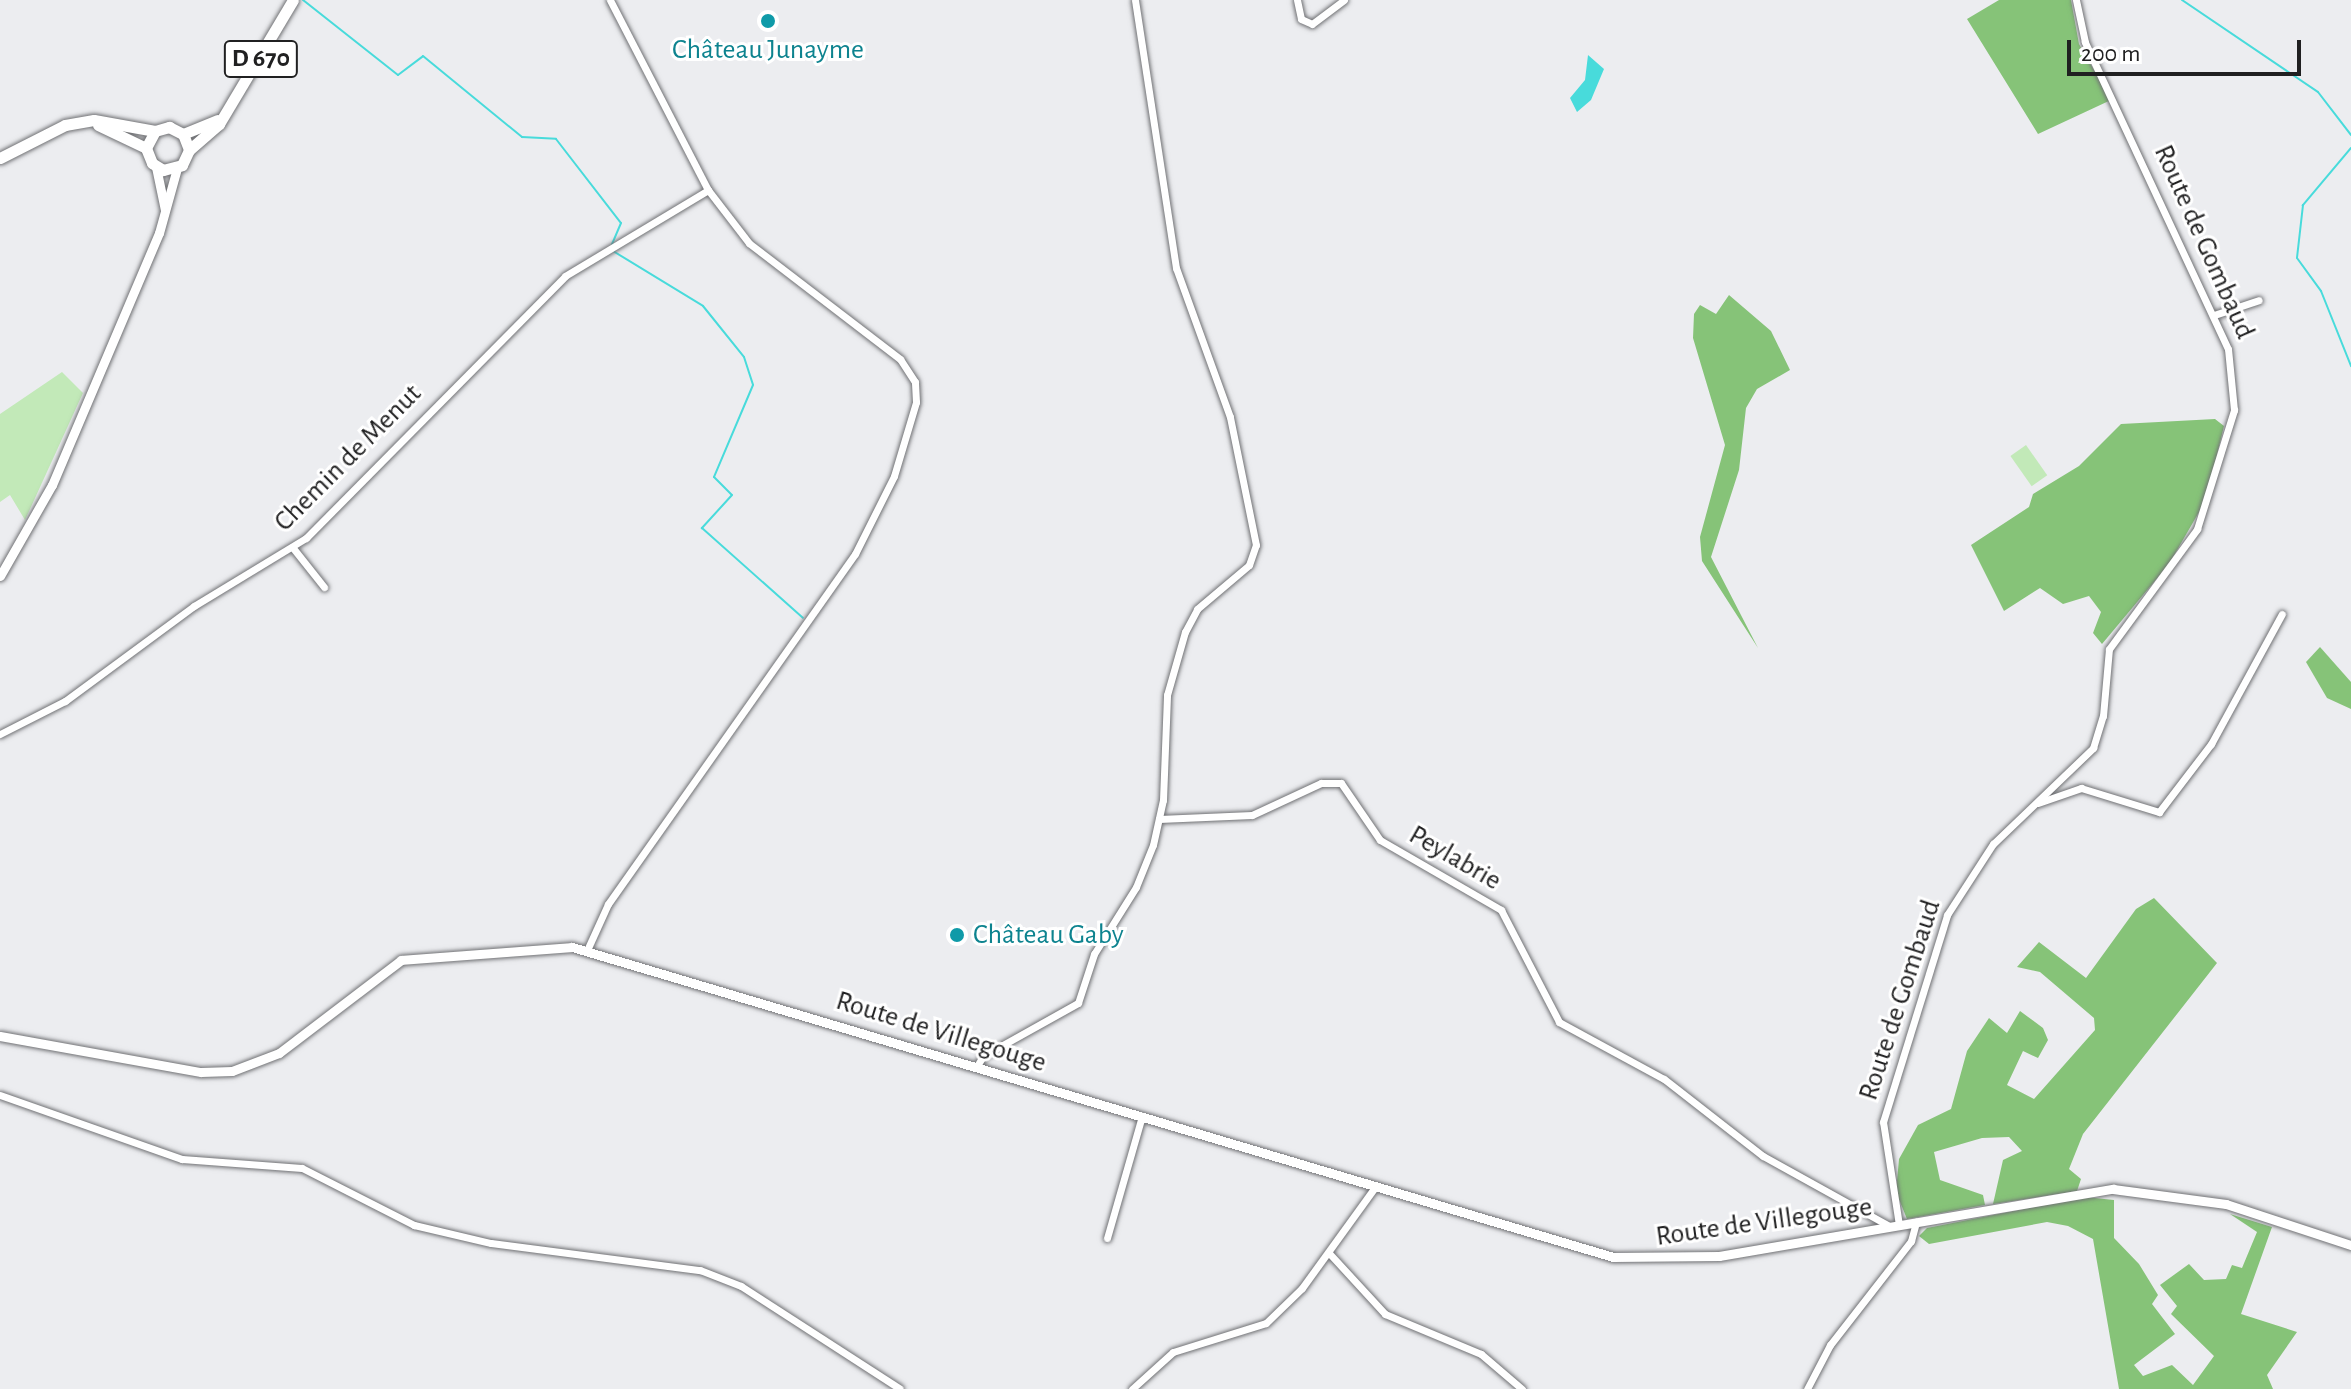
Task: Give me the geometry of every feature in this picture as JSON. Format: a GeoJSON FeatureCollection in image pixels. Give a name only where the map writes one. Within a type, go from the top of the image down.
{"type":"FeatureCollection","features":[{"type":"Feature","properties":{"kind":"main road","name":"D 670"},"geometry":{"type":"LineString","coordinates":[[189,150],[224,115],[293,0]]}},
{"type":"Feature","properties":{"kind":"main road","name":"D 670"},"geometry":{"type":"LineString","coordinates":[[183,134],[224,115]]}},
{"type":"Feature","properties":{"kind":"main road"},"geometry":{"type":"LineString","coordinates":[[0,158],[86,122],[155,131],[169,127],[183,134],[189,150],[177,168],[156,167],[146,148],[86,122]]}},
{"type":"Feature","properties":{"kind":"main road"},"geometry":{"type":"LineString","coordinates":[[146,148],[155,131]]}},
{"type":"Feature","properties":{"kind":"street"},"geometry":{"type":"LineString","coordinates":[[588,948],[608,904],[855,554],[894,476],[916,402],[915,382],[900,359],[749,243],[708,190],[610,0]]}},
{"type":"Feature","properties":{"kind":"street"},"geometry":{"type":"LineString","coordinates":[[977,1066],[1078,1003],[1094,954],[1136,887],[1159,819],[1167,695],[1185,632],[1197,609],[1249,565],[1256,545],[1224,398],[1176,268],[1135,0]]}},
{"type":"Feature","properties":{"kind":"street"},"geometry":{"type":"LineString","coordinates":[[1297,0],[1301,19],[1312,24],[1344,0]]}},
{"type":"Feature","properties":{"kind":"street","name":"Route de Gombaud"},"geometry":{"type":"LineString","coordinates":[[1895,1226],[1883,1122],[1936,945],[1968,876],[2031,805],[2070,773],[2098,734],[2109,649],[2185,548],[2221,467],[2236,390],[2214,315],[2085,42],[2076,0]]}},
{"type":"Feature","properties":{"kind":"street"},"geometry":{"type":"LineString","coordinates":[[156,167],[165,217]]}},
{"type":"Feature","properties":{"kind":"street"},"geometry":{"type":"LineString","coordinates":[[0,576],[52,485],[165,217],[177,168]]}},
{"type":"Feature","properties":{"kind":"street","name":"Chemin de Menut"},"geometry":{"type":"LineString","coordinates":[[0,734],[65,701],[194,606],[293,548],[565,276],[708,190]]}},
{"type":"Feature","properties":{"kind":"street"},"geometry":{"type":"LineString","coordinates":[[2214,315],[2259,300]]}},
{"type":"Feature","properties":{"kind":"street"},"geometry":{"type":"LineString","coordinates":[[293,548],[324,587]]}},
{"type":"Feature","properties":{"kind":"street"},"geometry":{"type":"LineString","coordinates":[[2031,805],[2081,788],[2159,812],[2211,744],[2252,660],[2282,614]]}},
{"type":"Feature","properties":{"kind":"street"},"geometry":{"type":"LineString","coordinates":[[2070,773],[2081,788]]}},
{"type":"Feature","properties":{"kind":"street","name":"Peylabrie"},"geometry":{"type":"LineString","coordinates":[[1159,819],[1252,815],[1336,781],[1360,802],[1380,840],[1501,910],[1559,1022],[1682,1093],[1763,1156],[1895,1226]]}},
{"type":"Feature","properties":{"kind":"street","name":"Route de Villegouge"},"geometry":{"type":"LineString","coordinates":[[0,1036],[201,1072],[232,1071],[279,1053],[401,960],[588,948],[1579,1250],[1646,1261],[1895,1226],[2113,1189],[2163,1191],[2351,1245]]}},
{"type":"Feature","properties":{"kind":"street"},"geometry":{"type":"LineString","coordinates":[[0,1095],[182,1159],[302,1168],[414,1225],[491,1243],[700,1270],[741,1286],[899,1389]]}},
{"type":"Feature","properties":{"kind":"street"},"geometry":{"type":"LineString","coordinates":[[1107,1238],[1142,1116]]}},
{"type":"Feature","properties":{"kind":"street"},"geometry":{"type":"LineString","coordinates":[[1132,1389],[1173,1352],[1266,1323],[1329,1253],[1375,1187]]}},
{"type":"Feature","properties":{"kind":"street"},"geometry":{"type":"LineString","coordinates":[[1807,1389],[1830,1345],[1911,1241],[1916,1222]]}},
{"type":"Feature","properties":{"kind":"street"},"geometry":{"type":"LineString","coordinates":[[1329,1253],[1385,1314],[1481,1354],[1522,1389]]}},
{"type":"Feature","properties":{"kind":"green space"},"geometry":{"type":"Polygon","coordinates":[[[1999,0],[2071,0],[2079,44],[2111,100],[2038,134],[1967,19],[1999,0]]]}},
{"type":"Feature","properties":{"kind":"green space"},"geometry":{"type":"Polygon","coordinates":[[[1729,295],[1771,331],[1790,370],[1757,389],[1746,408],[1739,470],[1711,557],[1758,648],[1702,561],[1700,537],[1725,445],[1693,338],[1694,314],[1700,305],[1716,314],[1729,295]]]}},
{"type":"Feature","properties":{"kind":"green space"},"geometry":{"type":"Polygon","coordinates":[[[62,372],[83,393],[25,520],[10,495],[0,502],[0,414],[62,372]]]}},
{"type":"Feature","properties":{"kind":"green space"},"geometry":{"type":"Polygon","coordinates":[[[2215,419],[2224,426],[2206,500],[2169,564],[2102,644],[2093,633],[2101,612],[2089,596],[2063,604],[2040,588],[2004,611],[1971,545],[2029,507],[2033,494],[2079,466],[2121,424],[2215,419]]]}},
{"type":"Feature","properties":{"kind":"green space"},"geometry":{"type":"Polygon","coordinates":[[[2026,445],[2047,475],[2032,486],[2010,456],[2026,445]]]}},
{"type":"Feature","properties":{"kind":"green space"},"geometry":{"type":"Polygon","coordinates":[[[2320,647],[2351,682],[2351,709],[2327,698],[2306,662],[2320,647]]]}},
{"type":"Feature","properties":{"kind":"green space"},"geometry":{"type":"Polygon","coordinates":[[[2154,898],[2217,963],[2083,1134],[2069,1169],[2081,1179],[2077,1191],[1993,1204],[2003,1160],[2022,1151],[2009,1137],[1982,1138],[1934,1152],[1940,1180],[1983,1195],[1985,1205],[1907,1219],[1896,1192],[1899,1159],[1918,1125],[1951,1109],[1967,1051],[1989,1018],[2007,1033],[2020,1011],[2043,1028],[2048,1040],[2038,1058],[2023,1051],[2007,1085],[2034,1099],[2095,1030],[2094,1018],[2040,972],[2017,967],[2039,942],[2086,978],[2136,909],[2154,898]]]}},
{"type":"Feature","properties":{"kind":"green space"},"geometry":{"type":"Polygon","coordinates":[[[2085,1197],[2114,1200],[2114,1238],[2139,1264],[2158,1295],[2152,1304],[2175,1334],[2134,1365],[2143,1376],[2172,1365],[2193,1385],[2214,1356],[2171,1314],[2177,1306],[2160,1285],[2189,1264],[2204,1280],[2226,1279],[2232,1265],[2242,1268],[2257,1232],[2230,1214],[2272,1227],[2241,1314],[2297,1332],[2267,1375],[2273,1389],[2119,1389],[2093,1239],[2068,1226],[2047,1222],[1929,1244],[1919,1236],[1927,1228],[2085,1197]]]}},
{"type":"Feature","properties":{"kind":"water"},"geometry":{"type":"Polygon","coordinates":[[[1588,55],[1604,69],[1591,100],[1577,112],[1570,98],[1585,80],[1588,55]]]}},
{"type":"Feature","properties":{"kind":"waterway"},"geometry":{"type":"LineString","coordinates":[[303,0],[398,75],[423,56],[522,137],[556,139],[621,223],[612,244]]}},
{"type":"Feature","properties":{"kind":"waterway"},"geometry":{"type":"LineString","coordinates":[[2182,0],[2318,92],[2351,135]]}},
{"type":"Feature","properties":{"kind":"waterway"},"geometry":{"type":"LineString","coordinates":[[2351,148],[2303,205],[2297,258],[2321,291],[2351,366]]}},
{"type":"Feature","properties":{"kind":"waterway"},"geometry":{"type":"LineString","coordinates":[[613,251],[703,306],[744,357],[753,385],[714,477],[732,495],[702,528],[803,618]]}},
{"type":"Feature","properties":{"kind":"place","name":"Château Junayme"},"geometry":{"type":"Point","coordinates":[768,21]}},
{"type":"Feature","properties":{"kind":"place","name":"Château Gaby"},"geometry":{"type":"Point","coordinates":[957,935]}}]}
